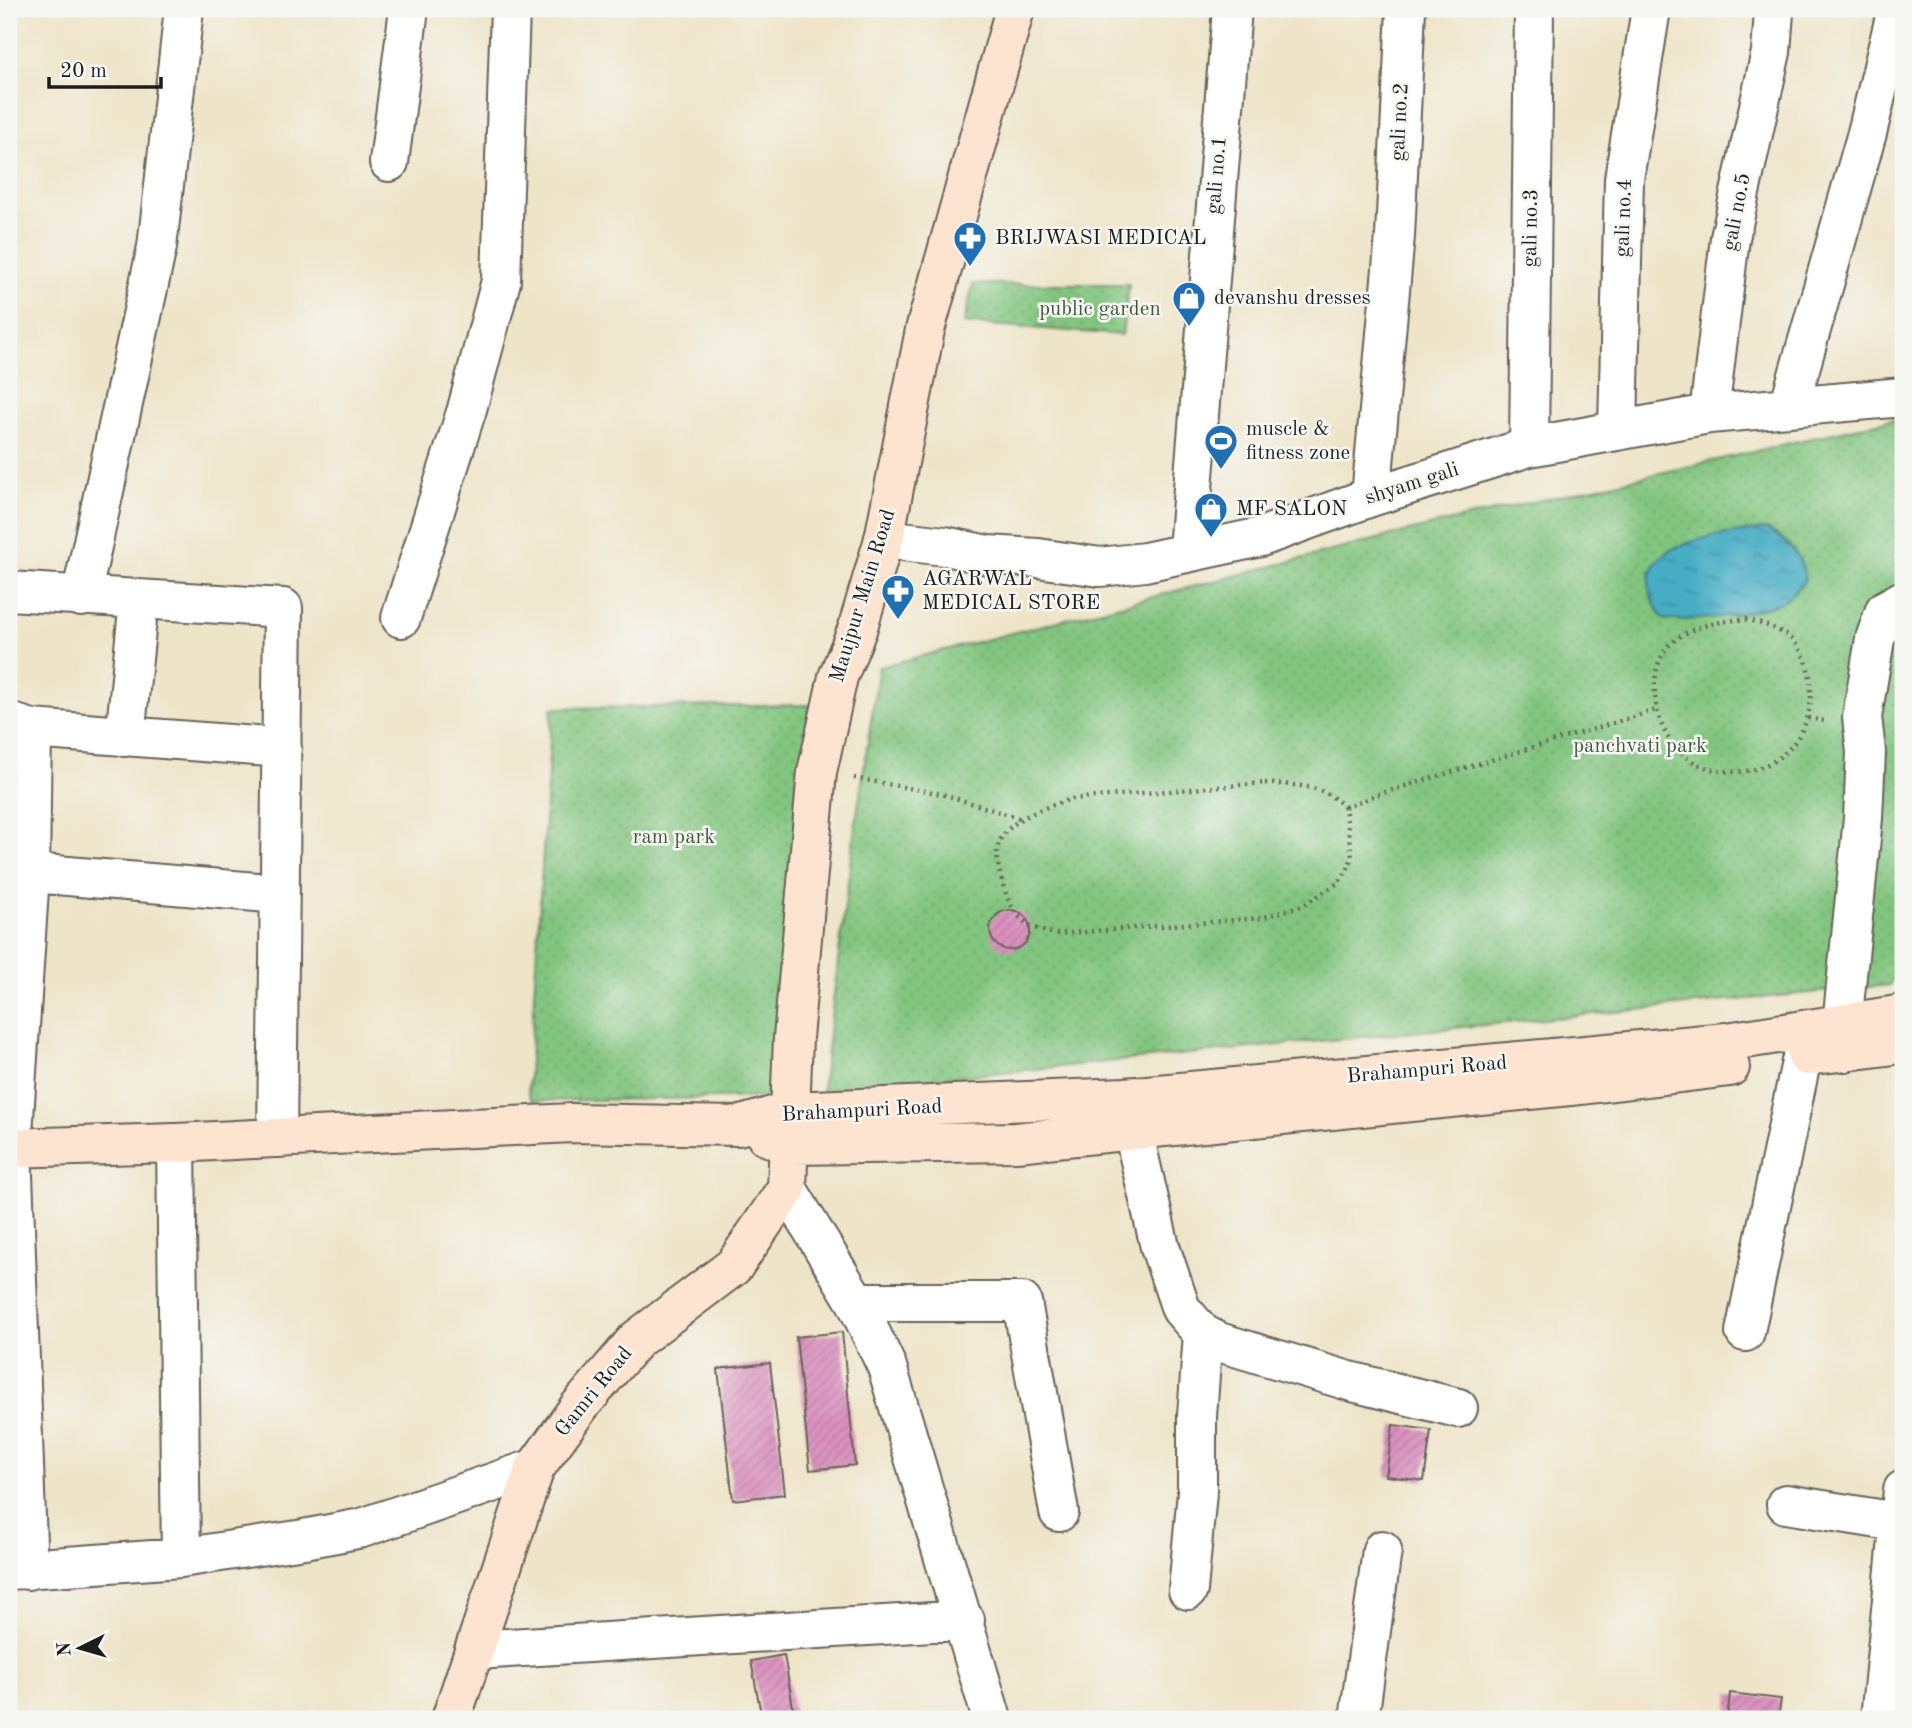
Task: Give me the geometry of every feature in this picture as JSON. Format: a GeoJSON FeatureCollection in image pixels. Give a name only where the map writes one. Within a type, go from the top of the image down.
{"type":"FeatureCollection","features":[{"type":"Feature","properties":{"kind":"street"},"geometry":{"type":"LineString","coordinates":[[80,597],[157,247],[184,9]]}},
{"type":"Feature","properties":{"kind":"street"},"geometry":{"type":"LineString","coordinates":[[389,162],[409,9]]}},
{"type":"Feature","properties":{"kind":"street"},"geometry":{"type":"LineString","coordinates":[[401,618],[467,410],[501,281],[510,9]]}},
{"type":"Feature","properties":{"kind":"street","name":"Maujpur Main Road"},"geometry":{"type":"LineString","coordinates":[[789,1128],[793,1038],[817,772],[838,677],[857,630],[884,539],[925,330],[1015,9]]}},
{"type":"Feature","properties":{"kind":"street","name":"gali no.1"},"geometry":{"type":"LineString","coordinates":[[1188,550],[1232,9]]}},
{"type":"Feature","properties":{"kind":"street","name":"gali no.2"},"geometry":{"type":"LineString","coordinates":[[1371,497],[1395,236],[1406,9]]}},
{"type":"Feature","properties":{"kind":"street","name":"gali no.3"},"geometry":{"type":"LineString","coordinates":[[1529,446],[1534,9]]}},
{"type":"Feature","properties":{"kind":"street","name":"gali no.4"},"geometry":{"type":"LineString","coordinates":[[1618,429],[1624,179],[1651,9]]}},
{"type":"Feature","properties":{"kind":"street"},"geometry":{"type":"LineString","coordinates":[[1789,407],[1867,133],[1897,9]]}},
{"type":"Feature","properties":{"kind":"street","name":"gali no.5"},"geometry":{"type":"LineString","coordinates":[[1709,414],[1730,238],[1771,52],[1772,11]]}},
{"type":"Feature","properties":{"kind":"street","name":"shyam gali"},"geometry":{"type":"LineString","coordinates":[[884,539],[945,546],[988,555],[1038,558],[1100,567],[1145,562],[1188,550],[1261,537],[1371,497],[1529,446],[1709,414],[1789,407],[1901,390]]}},
{"type":"Feature","properties":{"kind":"street"},"geometry":{"type":"LineString","coordinates":[[9,591],[283,608],[277,1138]]}},
{"type":"Feature","properties":{"kind":"street"},"geometry":{"type":"LineString","coordinates":[[125,737],[139,600]]}},
{"type":"Feature","properties":{"kind":"street"},"geometry":{"type":"LineString","coordinates":[[1843,1039],[1864,805],[1866,752],[1861,717],[1875,639],[1885,610],[1903,600]]}},
{"type":"Feature","properties":{"kind":"street"},"geometry":{"type":"LineString","coordinates":[[282,748],[125,737],[20,726],[19,873],[10,1147],[18,1570],[181,1558],[362,1528],[535,1468]]}},
{"type":"Feature","properties":{"kind":"street"},"geometry":{"type":"LineString","coordinates":[[19,873],[280,894]]}},
{"type":"Feature","properties":{"kind":"street","name":"Brahampuri Road"},"geometry":{"type":"LineString","coordinates":[[10,1147],[176,1143],[572,1123],[789,1128],[1129,1114],[1578,1071],[1802,1057],[1903,1014]]}},
{"type":"Feature","properties":{"kind":"street","name":"Brahampuri Road"},"geometry":{"type":"LineString","coordinates":[[1578,1071],[1727,1042],[1843,1039],[1903,1044]]}},
{"type":"Feature","properties":{"kind":"street"},"geometry":{"type":"LineString","coordinates":[[1745,1332],[1802,1057]]}},
{"type":"Feature","properties":{"kind":"street"},"geometry":{"type":"LineString","coordinates":[[1129,1114],[1160,1247],[1181,1309],[1203,1334],[1219,1342],[1349,1381],[1458,1408]]}},
{"type":"Feature","properties":{"kind":"street"},"geometry":{"type":"LineString","coordinates":[[789,1128],[787,1188],[856,1302],[887,1367],[965,1620],[992,1719]]}},
{"type":"Feature","properties":{"kind":"street"},"geometry":{"type":"LineString","coordinates":[[176,1143],[181,1558]]}},
{"type":"Feature","properties":{"kind":"street","name":"Gamri Road"},"geometry":{"type":"LineString","coordinates":[[452,1719],[535,1468],[579,1407],[636,1340],[734,1266],[787,1188]]}},
{"type":"Feature","properties":{"kind":"street"},"geometry":{"type":"LineString","coordinates":[[856,1302],[1021,1302],[1059,1512]]}},
{"type":"Feature","properties":{"kind":"street"},"geometry":{"type":"LineString","coordinates":[[1188,1590],[1197,1492],[1197,1416],[1203,1334]]}},
{"type":"Feature","properties":{"kind":"street"},"geometry":{"type":"LineString","coordinates":[[1786,1504],[1902,1512],[1880,1719]]}},
{"type":"Feature","properties":{"kind":"street"},"geometry":{"type":"LineString","coordinates":[[1359,1719],[1382,1550]]}},
{"type":"Feature","properties":{"kind":"street"},"geometry":{"type":"LineString","coordinates":[[475,1650],[965,1620]]}},
{"type":"Feature","properties":{"kind":"path"},"geometry":{"type":"LineString","coordinates":[[1746,619],[1770,626],[1792,639],[1806,661],[1813,687],[1808,718],[1801,737],[1784,756],[1761,768],[1736,773],[1710,770],[1687,758],[1669,740],[1656,710],[1654,690],[1660,664],[1673,641],[1719,621],[1746,619]]}},
{"type":"Feature","properties":{"kind":"path"},"geometry":{"type":"LineString","coordinates":[[1345,807],[1376,795],[1656,710]]}},
{"type":"Feature","properties":{"kind":"path"},"geometry":{"type":"LineString","coordinates":[[817,772],[942,794],[1022,820]]}},
{"type":"Feature","properties":{"kind":"path"},"geometry":{"type":"LineString","coordinates":[[1265,783],[1318,788],[1330,793],[1345,807],[1352,857],[1347,871],[1338,883],[1304,905],[1261,918],[1092,934],[1041,932],[1011,909],[996,859],[999,843],[1022,820],[1052,805],[1072,799],[1265,783]]}},
{"type":"Feature","properties":{"kind":"green space","name":"public garden"},"geometry":{"type":"Polygon","coordinates":[[[973,284],[1129,284],[1122,335],[964,323],[973,284]]]}},
{"type":"Feature","properties":{"kind":"green space","name":"panchvati park"},"geometry":{"type":"Polygon","coordinates":[[[1903,417],[1903,954],[1890,985],[822,1090],[853,842],[879,667],[1425,527],[1903,417]]]}},
{"type":"Feature","properties":{"kind":"green space","name":"ram park"},"geometry":{"type":"Polygon","coordinates":[[[818,705],[781,1097],[532,1101],[528,1093],[552,708],[818,705]]]}},
{"type":"Feature","properties":{"kind":"water"},"geometry":{"type":"Polygon","coordinates":[[[1767,529],[1787,544],[1804,571],[1805,580],[1791,595],[1770,606],[1740,613],[1689,620],[1663,619],[1651,593],[1650,573],[1660,558],[1677,547],[1699,540],[1767,529]]]}},
{"type":"Feature","properties":{"kind":"building"},"geometry":{"type":"Polygon","coordinates":[[[1010,910],[1018,911],[1024,916],[1029,922],[1029,938],[1024,944],[1018,949],[1010,950],[1002,949],[996,944],[991,938],[990,930],[991,922],[996,916],[1002,911],[1010,910]]]}},
{"type":"Feature","properties":{"kind":"building"},"geometry":{"type":"Polygon","coordinates":[[[842,1332],[855,1465],[810,1470],[796,1337],[842,1332]]]}},
{"type":"Feature","properties":{"kind":"building"},"geometry":{"type":"Polygon","coordinates":[[[770,1363],[785,1494],[733,1500],[718,1369],[770,1363]]]}},
{"type":"Feature","properties":{"kind":"building"},"geometry":{"type":"Polygon","coordinates":[[[1393,1425],[1431,1430],[1424,1481],[1386,1476],[1393,1425]]]}},
{"type":"Feature","properties":{"kind":"building"},"geometry":{"type":"Polygon","coordinates":[[[784,1655],[795,1719],[762,1719],[751,1661],[784,1655]]]}},
{"type":"Feature","properties":{"kind":"building"},"geometry":{"type":"Polygon","coordinates":[[[1730,1693],[1781,1699],[1778,1719],[1727,1719],[1730,1693]]]}},
{"type":"Feature","properties":{"kind":"place","name":"BRIJWASI MEDICAL"},"geometry":{"type":"Point","coordinates":[970,268]}},
{"type":"Feature","properties":{"kind":"place","name":"devanshu dresses"},"geometry":{"type":"Point","coordinates":[1189,328]}},
{"type":"Feature","properties":{"kind":"place","name":"muscle & fitness zone"},"geometry":{"type":"Point","coordinates":[1221,471]}},
{"type":"Feature","properties":{"kind":"place","name":"MF SALON"},"geometry":{"type":"Point","coordinates":[1211,539]}},
{"type":"Feature","properties":{"kind":"place","name":"AGARWAL MEDICAL STORE"},"geometry":{"type":"Point","coordinates":[898,621]}}]}
